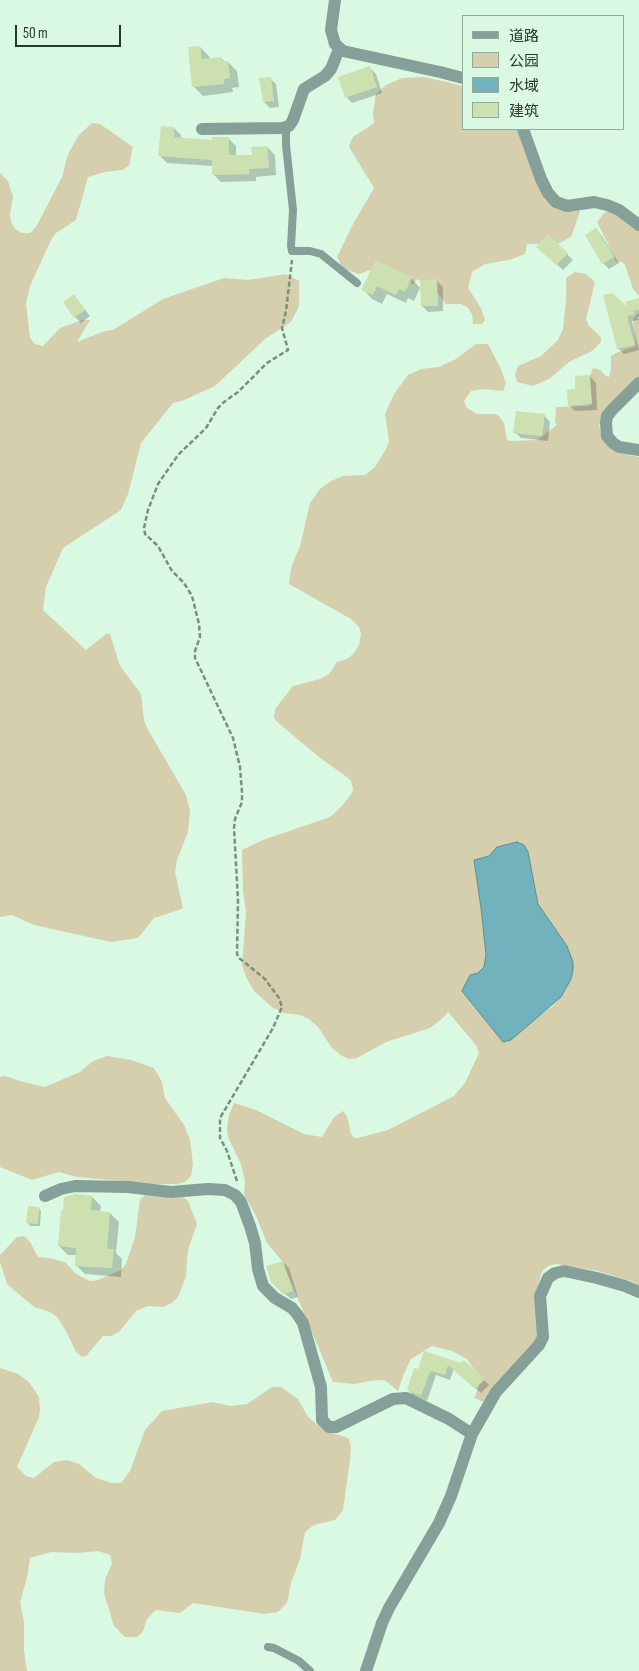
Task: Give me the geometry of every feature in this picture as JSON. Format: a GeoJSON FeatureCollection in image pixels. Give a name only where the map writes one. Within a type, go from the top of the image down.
{"type":"FeatureCollection","features":[{"type":"Feature","properties":{"kind":"street"},"geometry":{"type":"LineString","coordinates":[[335,0],[331,30],[335,44],[339,49],[347,53],[462,78]]}},
{"type":"Feature","properties":{"kind":"street"},"geometry":{"type":"LineString","coordinates":[[202,129],[289,126],[304,89],[325,76],[331,69],[339,49]]}},
{"type":"Feature","properties":{"kind":"street"},"geometry":{"type":"LineString","coordinates":[[523,130],[540,179],[556,202],[567,206],[594,202],[607,205],[619,210],[639,225]]}},
{"type":"Feature","properties":{"kind":"street"},"geometry":{"type":"LineString","coordinates":[[639,384],[613,409],[606,423],[607,436],[613,442],[620,447],[639,450]]}},
{"type":"Feature","properties":{"kind":"street"},"geometry":{"type":"LineString","coordinates":[[45,1196],[61,1189],[75,1186],[128,1187],[171,1192],[208,1189],[225,1190],[235,1195],[241,1202],[250,1226],[263,1286],[275,1298],[292,1308],[303,1323],[321,1387],[322,1420],[329,1427],[336,1427],[393,1399],[406,1398],[449,1419],[472,1434]]}},
{"type":"Feature","properties":{"kind":"street"},"geometry":{"type":"LineString","coordinates":[[366,1671],[382,1622],[439,1523],[451,1496],[472,1434],[496,1392],[539,1345],[543,1337],[540,1296],[548,1278],[555,1273],[564,1271],[597,1278],[639,1292]]}},
{"type":"Feature","properties":{"kind":"lane"},"geometry":{"type":"LineString","coordinates":[[286,127],[286,145],[293,210],[292,251],[310,251],[321,254],[357,283]]}},
{"type":"Feature","properties":{"kind":"lane"},"geometry":{"type":"LineString","coordinates":[[268,1647],[274,1648],[299,1661],[310,1671]]}},
{"type":"Feature","properties":{"kind":"path"},"geometry":{"type":"LineString","coordinates":[[235,1195],[237,1177],[228,1151],[220,1138],[220,1118],[273,1028],[282,1007],[279,998],[265,979],[239,958],[237,954],[238,900],[234,828],[235,819],[242,802],[240,768],[233,738],[195,658],[195,651],[200,637],[199,624],[192,596],[184,583],[172,571],[158,546],[145,534],[144,528],[148,510],[158,484],[178,455],[206,428],[218,408],[224,402],[238,392],[267,363],[288,350],[282,328],[286,311],[292,251]]}},
{"type":"Feature","properties":{"kind":"green space"},"geometry":{"type":"Polygon","coordinates":[[[425,77],[462,86],[462,130],[518,130],[555,206],[580,211],[572,235],[569,238],[558,244],[527,244],[525,254],[509,260],[485,264],[472,272],[468,288],[481,308],[485,320],[482,324],[473,324],[472,314],[467,307],[460,304],[446,304],[436,291],[417,279],[413,285],[408,278],[376,268],[359,274],[347,270],[341,265],[337,257],[374,188],[349,147],[350,143],[353,137],[374,123],[373,113],[376,94],[386,85],[402,78],[425,77]]]}},
{"type":"Feature","properties":{"kind":"green space"},"geometry":{"type":"Polygon","coordinates":[[[92,123],[100,124],[133,147],[129,166],[122,170],[88,177],[76,220],[56,233],[51,240],[30,286],[26,303],[30,338],[35,344],[43,346],[60,328],[82,320],[90,320],[77,342],[105,331],[113,330],[163,299],[224,278],[248,280],[286,274],[299,281],[299,306],[291,322],[265,339],[215,386],[182,401],[173,403],[141,443],[128,494],[121,510],[63,548],[46,587],[43,610],[86,650],[106,634],[110,634],[120,666],[141,694],[144,720],[147,728],[186,795],[190,811],[188,832],[177,860],[175,872],[183,908],[154,918],[138,938],[111,942],[34,925],[12,915],[0,917],[0,173],[8,181],[13,197],[10,214],[11,222],[15,229],[22,233],[30,233],[36,227],[62,177],[68,154],[79,135],[92,123]]]}},
{"type":"Feature","properties":{"kind":"green space"},"geometry":{"type":"Polygon","coordinates":[[[605,212],[613,213],[639,230],[639,296],[633,289],[625,265],[622,262],[616,262],[597,222],[605,212]]]}},
{"type":"Feature","properties":{"kind":"green space"},"geometry":{"type":"Polygon","coordinates":[[[575,272],[586,274],[595,282],[586,319],[589,326],[601,337],[601,342],[592,351],[569,362],[549,379],[533,386],[517,382],[515,374],[518,366],[541,356],[558,340],[563,329],[566,278],[575,272]]]}},
{"type":"Feature","properties":{"kind":"green space"},"geometry":{"type":"Polygon","coordinates":[[[639,314],[639,378],[608,408],[599,425],[602,437],[607,445],[617,453],[639,457],[639,1286],[633,1282],[598,1271],[556,1264],[548,1266],[542,1271],[535,1296],[537,1335],[533,1345],[483,1402],[474,1398],[479,1386],[474,1369],[467,1359],[452,1351],[432,1346],[411,1359],[398,1391],[382,1380],[354,1384],[333,1382],[282,1261],[267,1243],[257,1218],[244,1194],[245,1180],[241,1164],[228,1137],[227,1128],[229,1115],[234,1103],[256,1110],[304,1134],[322,1137],[334,1117],[343,1111],[347,1116],[351,1134],[354,1138],[358,1138],[388,1130],[454,1096],[465,1083],[479,1053],[476,1045],[448,1012],[430,1028],[386,1042],[357,1058],[349,1059],[332,1048],[318,1027],[309,1019],[300,1015],[284,1013],[273,1008],[254,991],[246,977],[242,965],[246,912],[243,890],[242,850],[263,840],[330,817],[342,806],[353,789],[348,778],[319,757],[276,721],[274,717],[275,709],[293,686],[320,679],[329,674],[337,662],[347,659],[354,653],[359,645],[361,634],[359,627],[351,619],[289,584],[291,568],[300,546],[310,503],[320,489],[331,481],[343,476],[365,475],[375,467],[386,449],[389,441],[385,414],[394,394],[408,375],[421,369],[439,367],[456,359],[476,344],[488,344],[506,383],[503,391],[483,389],[471,391],[464,401],[467,408],[478,414],[495,414],[499,416],[504,423],[507,440],[537,440],[557,425],[555,422],[556,407],[589,406],[588,381],[593,368],[600,370],[609,377],[611,356],[636,346],[633,319],[639,314]],[[528,852],[489,856],[474,860],[486,955],[484,967],[462,991],[503,1041],[553,1006],[561,997],[571,979],[573,962],[567,946],[538,904],[528,852]]]}},
{"type":"Feature","properties":{"kind":"green space"},"geometry":{"type":"Polygon","coordinates":[[[107,1056],[131,1060],[154,1068],[162,1082],[165,1098],[184,1125],[190,1140],[193,1164],[191,1176],[185,1182],[177,1184],[154,1184],[77,1177],[59,1172],[32,1180],[0,1167],[0,1077],[5,1076],[45,1087],[80,1072],[93,1061],[107,1056]]]}},
{"type":"Feature","properties":{"kind":"green space"},"geometry":{"type":"Polygon","coordinates":[[[145,1195],[176,1198],[182,1196],[188,1201],[197,1224],[188,1250],[186,1276],[178,1297],[172,1303],[163,1307],[148,1306],[136,1311],[119,1332],[111,1336],[103,1336],[86,1356],[82,1357],[76,1352],[57,1317],[50,1312],[34,1307],[7,1284],[0,1262],[0,1255],[17,1237],[24,1236],[30,1242],[38,1257],[65,1262],[76,1274],[90,1281],[98,1280],[121,1270],[126,1264],[135,1237],[140,1200],[145,1195]]]}},
{"type":"Feature","properties":{"kind":"green space"},"geometry":{"type":"Polygon","coordinates":[[[0,1368],[18,1374],[29,1382],[39,1397],[39,1417],[17,1467],[26,1476],[34,1478],[54,1462],[67,1460],[79,1464],[96,1478],[112,1483],[121,1483],[130,1471],[145,1430],[162,1411],[213,1402],[230,1406],[247,1404],[272,1387],[281,1387],[298,1399],[308,1417],[325,1431],[349,1439],[351,1447],[350,1460],[343,1510],[335,1520],[314,1525],[305,1532],[300,1559],[291,1583],[287,1603],[278,1612],[265,1614],[193,1603],[180,1613],[156,1610],[147,1619],[143,1631],[137,1637],[125,1637],[114,1626],[104,1593],[105,1580],[112,1563],[110,1555],[98,1551],[77,1553],[51,1552],[30,1558],[27,1578],[20,1602],[24,1622],[24,1651],[27,1671],[0,1671],[0,1368]]]}},
{"type":"Feature","properties":{"kind":"water"},"geometry":{"type":"Polygon","coordinates":[[[517,842],[524,845],[528,852],[538,904],[567,946],[573,962],[573,970],[571,979],[561,997],[511,1040],[503,1042],[462,991],[470,975],[478,973],[484,967],[486,955],[474,860],[489,856],[497,847],[517,842]]]}},
{"type":"Feature","properties":{"kind":"building"},"geometry":{"type":"Polygon","coordinates":[[[200,46],[202,59],[221,57],[222,61],[228,61],[230,78],[224,79],[224,84],[192,87],[188,47],[200,46]]]}},
{"type":"Feature","properties":{"kind":"building"},"geometry":{"type":"Polygon","coordinates":[[[370,66],[377,87],[345,98],[338,77],[370,66]]]}},
{"type":"Feature","properties":{"kind":"building"},"geometry":{"type":"Polygon","coordinates":[[[271,77],[274,101],[263,102],[259,78],[271,77]]]}},
{"type":"Feature","properties":{"kind":"building"},"geometry":{"type":"Polygon","coordinates":[[[161,126],[174,127],[174,137],[212,140],[212,137],[229,137],[229,155],[252,155],[251,147],[267,146],[269,168],[249,169],[249,174],[212,175],[212,160],[158,156],[161,126]]]}},
{"type":"Feature","properties":{"kind":"building"},"geometry":{"type":"Polygon","coordinates":[[[596,228],[614,257],[602,264],[585,235],[596,228]]]}},
{"type":"Feature","properties":{"kind":"building"},"geometry":{"type":"Polygon","coordinates":[[[548,234],[568,253],[556,265],[536,247],[548,234]]]}},
{"type":"Feature","properties":{"kind":"building"},"geometry":{"type":"Polygon","coordinates":[[[376,260],[412,277],[405,292],[399,289],[396,295],[377,286],[373,295],[361,290],[376,260]]]}},
{"type":"Feature","properties":{"kind":"building"},"geometry":{"type":"Polygon","coordinates":[[[437,279],[438,306],[421,306],[420,280],[437,279]]]}},
{"type":"Feature","properties":{"kind":"building"},"geometry":{"type":"Polygon","coordinates":[[[612,293],[628,307],[625,302],[639,298],[639,310],[633,311],[635,314],[627,316],[635,345],[617,349],[603,295],[612,293]]]}},
{"type":"Feature","properties":{"kind":"building"},"geometry":{"type":"Polygon","coordinates":[[[74,294],[85,310],[74,318],[63,302],[74,294]]]}},
{"type":"Feature","properties":{"kind":"building"},"geometry":{"type":"Polygon","coordinates":[[[590,375],[592,404],[568,406],[567,390],[575,389],[575,376],[590,375]]]}},
{"type":"Feature","properties":{"kind":"building"},"geometry":{"type":"Polygon","coordinates":[[[516,411],[545,414],[542,436],[513,433],[516,411]]]}},
{"type":"Feature","properties":{"kind":"building"},"geometry":{"type":"Polygon","coordinates":[[[75,1194],[92,1196],[91,1210],[110,1212],[107,1249],[114,1249],[112,1268],[75,1266],[76,1248],[58,1246],[64,1197],[75,1194]]]}},
{"type":"Feature","properties":{"kind":"building"},"geometry":{"type":"Polygon","coordinates":[[[28,1206],[39,1207],[38,1224],[26,1223],[28,1206]]]}},
{"type":"Feature","properties":{"kind":"building"},"geometry":{"type":"Polygon","coordinates":[[[283,1261],[293,1291],[283,1294],[271,1282],[266,1266],[283,1261]]]}},
{"type":"Feature","properties":{"kind":"building"},"geometry":{"type":"Polygon","coordinates":[[[424,1351],[461,1363],[464,1360],[485,1379],[475,1389],[448,1365],[445,1375],[430,1371],[421,1396],[407,1390],[414,1368],[418,1369],[424,1351]]]}}]}
